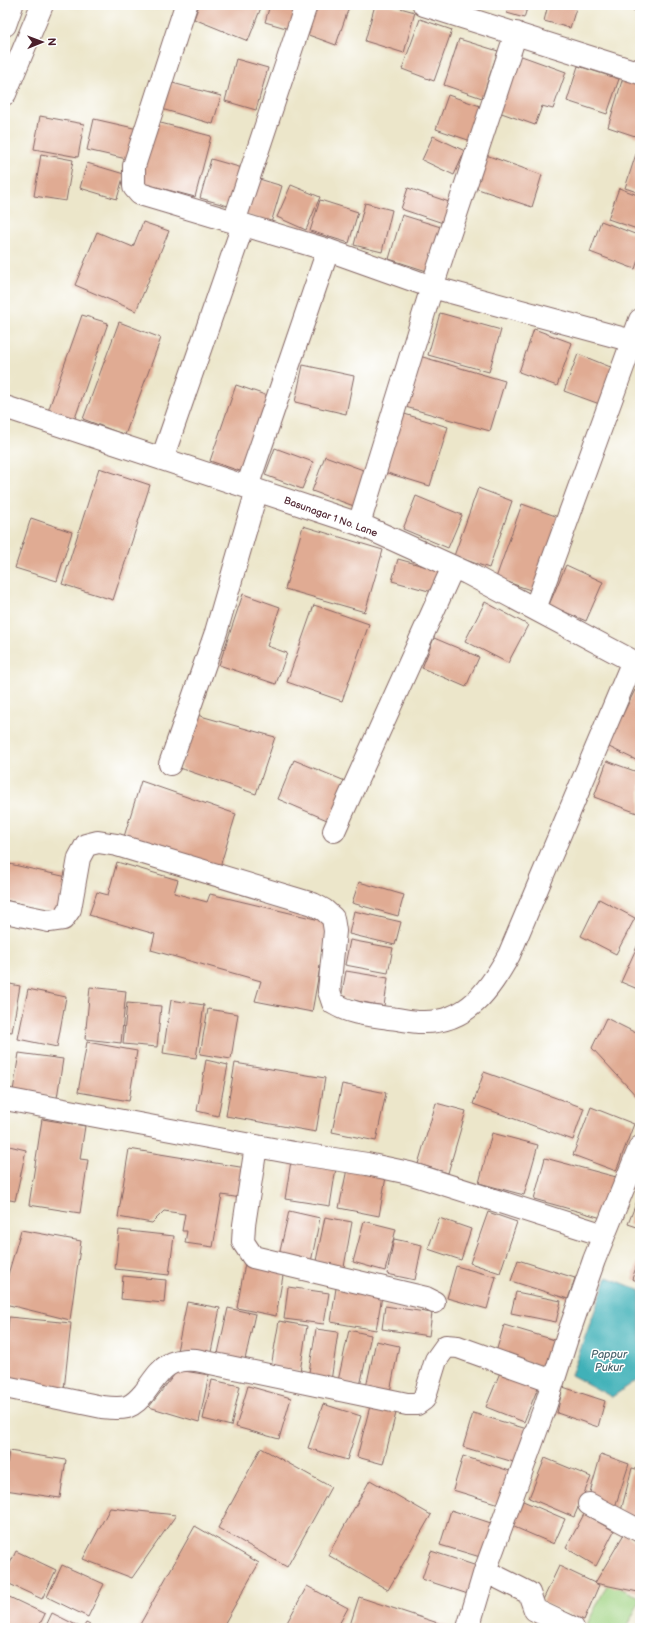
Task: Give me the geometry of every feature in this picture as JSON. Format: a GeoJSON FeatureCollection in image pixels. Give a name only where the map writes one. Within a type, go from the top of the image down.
{"type":"FeatureCollection","features":[{"type":"Feature","properties":{"kind":"street"},"geometry":{"type":"LineString","coordinates":[[5,25],[12,5]]}},
{"type":"Feature","properties":{"kind":"street"},"geometry":{"type":"LineString","coordinates":[[5,94],[42,5]]}},
{"type":"Feature","properties":{"kind":"street"},"geometry":{"type":"LineString","coordinates":[[186,5],[134,166],[134,186],[140,194],[328,250],[432,287],[636,342]]}},
{"type":"Feature","properties":{"kind":"street"},"geometry":{"type":"LineString","coordinates":[[162,458],[238,223],[306,5]]}},
{"type":"Feature","properties":{"kind":"street"},"geometry":{"type":"LineString","coordinates":[[424,5],[640,73]]}},
{"type":"Feature","properties":{"kind":"street"},"geometry":{"type":"LineString","coordinates":[[358,524],[432,287],[516,33]]}},
{"type":"Feature","properties":{"kind":"street"},"geometry":{"type":"LineString","coordinates":[[170,764],[216,632],[252,488],[328,250]]}},
{"type":"Feature","properties":{"kind":"street"},"geometry":{"type":"LineString","coordinates":[[535,609],[636,342],[640,320]]}},
{"type":"Feature","properties":{"kind":"street","name":"Basunagar 1 No. Lane"},"geometry":{"type":"LineString","coordinates":[[5,407],[358,524],[453,567],[636,663]]}},
{"type":"Feature","properties":{"kind":"street"},"geometry":{"type":"LineString","coordinates":[[334,831],[453,567]]}},
{"type":"Feature","properties":{"kind":"street"},"geometry":{"type":"LineString","coordinates":[[5,912],[49,921],[63,919],[70,909],[78,858],[86,845],[98,842],[117,845],[313,904],[324,910],[333,918],[335,931],[329,991],[333,1003],[345,1011],[423,1022],[446,1019],[468,1009],[481,998],[494,982],[508,955],[636,663]]}},
{"type":"Feature","properties":{"kind":"street"},"geometry":{"type":"LineString","coordinates":[[5,1099],[256,1146],[367,1164],[409,1173],[604,1234]]}},
{"type":"Feature","properties":{"kind":"street"},"geometry":{"type":"LineString","coordinates":[[256,1146],[243,1236],[243,1242],[253,1257],[426,1298],[434,1302]]}},
{"type":"Feature","properties":{"kind":"street"},"geometry":{"type":"LineString","coordinates":[[468,1628],[485,1571],[546,1404],[594,1260],[640,1147]]}},
{"type":"Feature","properties":{"kind":"street"},"geometry":{"type":"LineString","coordinates":[[5,1387],[102,1407],[128,1407],[136,1402],[162,1370],[171,1363],[181,1359],[196,1360],[407,1404],[417,1404],[424,1400],[436,1360],[446,1346],[458,1347],[553,1381]]}},
{"type":"Feature","properties":{"kind":"street"},"geometry":{"type":"LineString","coordinates":[[589,1504],[640,1531]]}},
{"type":"Feature","properties":{"kind":"street"},"geometry":{"type":"LineString","coordinates":[[485,1571],[529,1592],[535,1610],[572,1628]]}},
{"type":"Feature","properties":{"kind":"green space"},"geometry":{"type":"Polygon","coordinates":[[[608,1583],[640,1597],[640,1601],[626,1628],[585,1628],[608,1583]]]}},
{"type":"Feature","properties":{"kind":"water","name":"Pappur Pukur"},"geometry":{"type":"Polygon","coordinates":[[[607,1277],[640,1290],[640,1378],[612,1397],[571,1375],[607,1277]]]}},
{"type":"Feature","properties":{"kind":"building"},"geometry":{"type":"Polygon","coordinates":[[[199,5],[262,5],[248,41],[194,19],[199,5]]]}},
{"type":"Feature","properties":{"kind":"building"},"geometry":{"type":"Polygon","coordinates":[[[270,5],[300,5],[293,30],[265,22],[270,5]]]}},
{"type":"Feature","properties":{"kind":"building"},"geometry":{"type":"Polygon","coordinates":[[[313,5],[342,5],[349,7],[336,45],[303,33],[313,5]]]}},
{"type":"Feature","properties":{"kind":"building"},"geometry":{"type":"Polygon","coordinates":[[[375,5],[389,5],[415,12],[404,53],[365,41],[375,5]]]}},
{"type":"Feature","properties":{"kind":"building"},"geometry":{"type":"Polygon","coordinates":[[[509,5],[528,5],[524,18],[507,13],[509,5]]]}},
{"type":"Feature","properties":{"kind":"building"},"geometry":{"type":"Polygon","coordinates":[[[548,5],[577,5],[570,28],[544,21],[548,5]]]}},
{"type":"Feature","properties":{"kind":"building"},"geometry":{"type":"Polygon","coordinates":[[[612,5],[640,5],[640,12],[612,5]]]}},
{"type":"Feature","properties":{"kind":"building"},"geometry":{"type":"Polygon","coordinates":[[[420,19],[452,30],[434,81],[402,69],[420,19]]]}},
{"type":"Feature","properties":{"kind":"building"},"geometry":{"type":"Polygon","coordinates":[[[459,39],[498,51],[482,98],[444,85],[459,39]]]}},
{"type":"Feature","properties":{"kind":"building"},"geometry":{"type":"Polygon","coordinates":[[[516,54],[566,72],[553,109],[542,106],[535,125],[496,111],[516,54]]]}},
{"type":"Feature","properties":{"kind":"building"},"geometry":{"type":"Polygon","coordinates":[[[236,59],[268,68],[256,110],[225,101],[236,59]]]}},
{"type":"Feature","properties":{"kind":"building"},"geometry":{"type":"Polygon","coordinates":[[[578,66],[619,79],[607,114],[567,101],[578,66]]]}},
{"type":"Feature","properties":{"kind":"building"},"geometry":{"type":"Polygon","coordinates":[[[624,74],[640,79],[640,131],[638,137],[608,127],[624,74]]]}},
{"type":"Feature","properties":{"kind":"building"},"geometry":{"type":"Polygon","coordinates":[[[165,81],[221,96],[213,124],[158,108],[165,81]]]}},
{"type":"Feature","properties":{"kind":"building"},"geometry":{"type":"Polygon","coordinates":[[[448,95],[483,107],[471,141],[436,129],[448,95]]]}},
{"type":"Feature","properties":{"kind":"building"},"geometry":{"type":"Polygon","coordinates":[[[40,116],[84,124],[78,157],[34,149],[40,116]]]}},
{"type":"Feature","properties":{"kind":"building"},"geometry":{"type":"Polygon","coordinates":[[[94,119],[138,129],[131,160],[87,150],[94,119]]]}},
{"type":"Feature","properties":{"kind":"building"},"geometry":{"type":"Polygon","coordinates":[[[153,121],[211,136],[195,197],[137,182],[153,121]]]}},
{"type":"Feature","properties":{"kind":"building"},"geometry":{"type":"Polygon","coordinates":[[[433,136],[465,151],[454,175],[422,160],[433,136]]]}},
{"type":"Feature","properties":{"kind":"building"},"geometry":{"type":"Polygon","coordinates":[[[41,154],[73,160],[66,201],[34,196],[41,154]]]}},
{"type":"Feature","properties":{"kind":"building"},"geometry":{"type":"Polygon","coordinates":[[[636,154],[640,155],[640,193],[625,188],[636,154]]]}},
{"type":"Feature","properties":{"kind":"building"},"geometry":{"type":"Polygon","coordinates":[[[486,155],[542,175],[532,207],[475,188],[486,155]]]}},
{"type":"Feature","properties":{"kind":"building"},"geometry":{"type":"Polygon","coordinates":[[[211,159],[246,169],[235,208],[200,198],[211,159]]]}},
{"type":"Feature","properties":{"kind":"building"},"geometry":{"type":"Polygon","coordinates":[[[87,163],[124,174],[117,199],[80,188],[87,163]]]}},
{"type":"Feature","properties":{"kind":"building"},"geometry":{"type":"Polygon","coordinates":[[[256,178],[282,186],[271,223],[244,214],[256,178]]]}},
{"type":"Feature","properties":{"kind":"building"},"geometry":{"type":"Polygon","coordinates":[[[291,185],[320,197],[306,230],[277,217],[291,185]]]}},
{"type":"Feature","properties":{"kind":"building"},"geometry":{"type":"Polygon","coordinates":[[[408,188],[452,203],[446,224],[401,209],[408,188]]]}},
{"type":"Feature","properties":{"kind":"building"},"geometry":{"type":"Polygon","coordinates":[[[619,188],[640,196],[640,230],[608,219],[619,188]]]}},
{"type":"Feature","properties":{"kind":"building"},"geometry":{"type":"Polygon","coordinates":[[[320,200],[358,212],[349,243],[310,231],[320,200]]]}},
{"type":"Feature","properties":{"kind":"building"},"geometry":{"type":"Polygon","coordinates":[[[365,203],[392,210],[382,252],[354,245],[365,203]]]}},
{"type":"Feature","properties":{"kind":"building"},"geometry":{"type":"Polygon","coordinates":[[[402,215],[444,228],[430,272],[389,259],[402,215]]]}},
{"type":"Feature","properties":{"kind":"building"},"geometry":{"type":"Polygon","coordinates":[[[601,221],[640,236],[640,254],[635,269],[590,252],[601,221]]]}},
{"type":"Feature","properties":{"kind":"building"},"geometry":{"type":"Polygon","coordinates":[[[143,222],[169,231],[136,311],[75,285],[97,232],[133,247],[143,222]]]}},
{"type":"Feature","properties":{"kind":"building"},"geometry":{"type":"Polygon","coordinates":[[[440,313],[501,330],[489,372],[428,355],[440,313]]]}},
{"type":"Feature","properties":{"kind":"building"},"geometry":{"type":"Polygon","coordinates":[[[82,315],[108,323],[73,424],[47,414],[82,315]]]}},
{"type":"Feature","properties":{"kind":"building"},"geometry":{"type":"Polygon","coordinates":[[[119,322],[161,338],[125,435],[83,419],[119,322]]]}},
{"type":"Feature","properties":{"kind":"building"},"geometry":{"type":"Polygon","coordinates":[[[534,329],[572,343],[557,386],[519,372],[534,329]]]}},
{"type":"Feature","properties":{"kind":"building"},"geometry":{"type":"Polygon","coordinates":[[[578,354],[618,370],[605,406],[564,391],[578,354]]]}},
{"type":"Feature","properties":{"kind":"building"},"geometry":{"type":"Polygon","coordinates":[[[416,355],[505,381],[490,431],[402,406],[416,355]]]}},
{"type":"Feature","properties":{"kind":"building"},"geometry":{"type":"Polygon","coordinates":[[[303,365],[354,376],[346,414],[295,402],[303,365]]]}},
{"type":"Feature","properties":{"kind":"building"},"geometry":{"type":"Polygon","coordinates":[[[236,385],[271,397],[246,473],[210,461],[236,385]]]}},
{"type":"Feature","properties":{"kind":"building"},"geometry":{"type":"Polygon","coordinates":[[[401,413],[448,427],[430,486],[384,472],[401,413]]]}},
{"type":"Feature","properties":{"kind":"building"},"geometry":{"type":"Polygon","coordinates":[[[275,448],[313,462],[302,489],[265,475],[275,448]]]}},
{"type":"Feature","properties":{"kind":"building"},"geometry":{"type":"Polygon","coordinates":[[[325,456],[366,471],[354,506],[312,491],[325,456]]]}},
{"type":"Feature","properties":{"kind":"building"},"geometry":{"type":"Polygon","coordinates":[[[99,468],[150,485],[113,600],[62,584],[99,468]]]}},
{"type":"Feature","properties":{"kind":"building"},"geometry":{"type":"Polygon","coordinates":[[[478,488],[512,501],[489,568],[454,556],[478,488]]]}},
{"type":"Feature","properties":{"kind":"building"},"geometry":{"type":"Polygon","coordinates":[[[416,496],[462,515],[448,548],[403,529],[416,496]]]}},
{"type":"Feature","properties":{"kind":"building"},"geometry":{"type":"Polygon","coordinates":[[[522,504],[561,518],[536,592],[496,578],[522,504]]]}},
{"type":"Feature","properties":{"kind":"building"},"geometry":{"type":"Polygon","coordinates":[[[31,518],[72,532],[57,581],[15,568],[31,518]]]}},
{"type":"Feature","properties":{"kind":"building"},"geometry":{"type":"Polygon","coordinates":[[[303,526],[383,550],[365,612],[285,589],[303,526]]]}},
{"type":"Feature","properties":{"kind":"building"},"geometry":{"type":"Polygon","coordinates":[[[398,559],[442,571],[436,593],[392,581],[398,559]]]}},
{"type":"Feature","properties":{"kind":"building"},"geometry":{"type":"Polygon","coordinates":[[[566,565],[603,582],[586,621],[549,605],[566,565]]]}},
{"type":"Feature","properties":{"kind":"building"},"geometry":{"type":"Polygon","coordinates":[[[243,594],[280,607],[267,646],[287,653],[276,684],[219,665],[243,594]]]}},
{"type":"Feature","properties":{"kind":"building"},"geometry":{"type":"Polygon","coordinates":[[[485,602],[528,625],[508,663],[465,641],[485,602]]]}},
{"type":"Feature","properties":{"kind":"building"},"geometry":{"type":"Polygon","coordinates":[[[314,605],[369,624],[342,701],[287,682],[314,605]]]}},
{"type":"Feature","properties":{"kind":"building"},"geometry":{"type":"Polygon","coordinates":[[[434,638],[479,657],[466,687],[422,668],[434,638]]]}},
{"type":"Feature","properties":{"kind":"building"},"geometry":{"type":"Polygon","coordinates":[[[635,690],[640,692],[640,762],[607,746],[635,690]]]}},
{"type":"Feature","properties":{"kind":"building"},"geometry":{"type":"Polygon","coordinates":[[[197,715],[275,737],[256,794],[180,768],[197,715]]]}},
{"type":"Feature","properties":{"kind":"building"},"geometry":{"type":"Polygon","coordinates":[[[294,760],[350,783],[334,823],[278,799],[294,760]]]}},
{"type":"Feature","properties":{"kind":"building"},"geometry":{"type":"Polygon","coordinates":[[[607,761],[640,773],[640,814],[594,797],[607,761]]]}},
{"type":"Feature","properties":{"kind":"building"},"geometry":{"type":"Polygon","coordinates":[[[141,781],[236,814],[219,870],[123,840],[141,781]]]}},
{"type":"Feature","properties":{"kind":"building"},"geometry":{"type":"Polygon","coordinates":[[[117,862],[178,880],[174,893],[207,902],[210,894],[328,922],[312,1012],[255,1001],[261,981],[151,950],[155,934],[89,915],[97,892],[108,895],[117,862]]]}},
{"type":"Feature","properties":{"kind":"building"},"geometry":{"type":"Polygon","coordinates":[[[5,863],[67,877],[58,913],[5,900],[5,863]]]}},
{"type":"Feature","properties":{"kind":"building"},"geometry":{"type":"Polygon","coordinates":[[[359,882],[404,895],[398,916],[352,903],[359,882]]]}},
{"type":"Feature","properties":{"kind":"building"},"geometry":{"type":"Polygon","coordinates":[[[599,899],[635,918],[616,954],[581,936],[599,899]]]}},
{"type":"Feature","properties":{"kind":"building"},"geometry":{"type":"Polygon","coordinates":[[[354,911],[401,922],[395,945],[349,934],[354,911]]]}},
{"type":"Feature","properties":{"kind":"building"},"geometry":{"type":"Polygon","coordinates":[[[350,940],[393,948],[388,973],[345,965],[350,940]]]}},
{"type":"Feature","properties":{"kind":"building"},"geometry":{"type":"Polygon","coordinates":[[[640,940],[640,990],[621,982],[640,940]]]}},
{"type":"Feature","properties":{"kind":"building"},"geometry":{"type":"Polygon","coordinates":[[[346,971],[388,978],[384,1006],[341,998],[346,971]]]}},
{"type":"Feature","properties":{"kind":"building"},"geometry":{"type":"Polygon","coordinates":[[[5,983],[20,986],[12,1032],[5,1031],[5,983]]]}},
{"type":"Feature","properties":{"kind":"building"},"geometry":{"type":"Polygon","coordinates":[[[90,987],[126,991],[121,1043],[85,1039],[90,987]]]}},
{"type":"Feature","properties":{"kind":"building"},"geometry":{"type":"Polygon","coordinates":[[[28,989],[66,997],[57,1047],[18,1039],[28,989]]]}},
{"type":"Feature","properties":{"kind":"building"},"geometry":{"type":"Polygon","coordinates":[[[171,1000],[204,1005],[196,1058],[163,1053],[171,1000]]]}},
{"type":"Feature","properties":{"kind":"building"},"geometry":{"type":"Polygon","coordinates":[[[127,1003],[161,1006],[157,1047],[123,1044],[127,1003]]]}},
{"type":"Feature","properties":{"kind":"building"},"geometry":{"type":"Polygon","coordinates":[[[208,1009],[238,1014],[231,1059],[200,1054],[208,1009]]]}},
{"type":"Feature","properties":{"kind":"building"},"geometry":{"type":"Polygon","coordinates":[[[606,1018],[640,1035],[640,1100],[592,1048],[606,1018]]]}},
{"type":"Feature","properties":{"kind":"building"},"geometry":{"type":"Polygon","coordinates":[[[87,1042],[137,1051],[129,1101],[78,1092],[87,1042]]]}},
{"type":"Feature","properties":{"kind":"building"},"geometry":{"type":"Polygon","coordinates":[[[19,1053],[63,1059],[57,1098],[13,1091],[19,1053]]]}},
{"type":"Feature","properties":{"kind":"building"},"geometry":{"type":"Polygon","coordinates":[[[206,1060],[228,1065],[218,1116],[197,1111],[206,1060]]]}},
{"type":"Feature","properties":{"kind":"building"},"geometry":{"type":"Polygon","coordinates":[[[235,1063],[325,1078],[316,1132],[226,1116],[235,1063]]]}},
{"type":"Feature","properties":{"kind":"building"},"geometry":{"type":"Polygon","coordinates":[[[484,1072],[584,1108],[573,1140],[473,1104],[484,1072]]]}},
{"type":"Feature","properties":{"kind":"building"},"geometry":{"type":"Polygon","coordinates":[[[342,1084],[386,1093],[376,1141],[332,1132],[342,1084]]]}},
{"type":"Feature","properties":{"kind":"building"},"geometry":{"type":"Polygon","coordinates":[[[436,1103],[466,1111],[448,1173],[418,1164],[436,1103]]]}},
{"type":"Feature","properties":{"kind":"building"},"geometry":{"type":"Polygon","coordinates":[[[591,1107],[634,1124],[616,1171],[573,1155],[591,1107]]]}},
{"type":"Feature","properties":{"kind":"building"},"geometry":{"type":"Polygon","coordinates":[[[42,1119],[85,1126],[80,1159],[88,1160],[80,1213],[29,1205],[42,1119]]]}},
{"type":"Feature","properties":{"kind":"building"},"geometry":{"type":"Polygon","coordinates":[[[492,1133],[538,1145],[524,1195],[479,1183],[492,1133]]]}},
{"type":"Feature","properties":{"kind":"building"},"geometry":{"type":"Polygon","coordinates":[[[5,1145],[26,1150],[15,1201],[5,1199],[5,1145]]]}},
{"type":"Feature","properties":{"kind":"building"},"geometry":{"type":"Polygon","coordinates":[[[129,1149],[246,1168],[241,1198],[222,1195],[213,1247],[185,1243],[187,1231],[182,1231],[185,1214],[164,1211],[152,1223],[118,1217],[129,1149]]]}},
{"type":"Feature","properties":{"kind":"building"},"geometry":{"type":"Polygon","coordinates":[[[545,1158],[620,1178],[609,1220],[534,1199],[545,1158]]]}},
{"type":"Feature","properties":{"kind":"building"},"geometry":{"type":"Polygon","coordinates":[[[291,1161],[336,1168],[330,1206],[285,1199],[291,1161]]]}},
{"type":"Feature","properties":{"kind":"building"},"geometry":{"type":"Polygon","coordinates":[[[347,1169],[386,1177],[379,1216],[339,1208],[347,1169]]]}},
{"type":"Feature","properties":{"kind":"building"},"geometry":{"type":"Polygon","coordinates":[[[640,1193],[640,1228],[628,1224],[640,1193]]]}},
{"type":"Feature","properties":{"kind":"building"},"geometry":{"type":"Polygon","coordinates":[[[289,1211],[320,1218],[310,1267],[278,1260],[289,1211]]]}},
{"type":"Feature","properties":{"kind":"building"},"geometry":{"type":"Polygon","coordinates":[[[488,1212],[517,1222],[500,1273],[470,1263],[488,1212]]]}},
{"type":"Feature","properties":{"kind":"building"},"geometry":{"type":"Polygon","coordinates":[[[325,1217],[352,1222],[344,1267],[316,1261],[325,1217]]]}},
{"type":"Feature","properties":{"kind":"building"},"geometry":{"type":"Polygon","coordinates":[[[439,1218],[471,1229],[461,1260],[428,1249],[439,1218]]]}},
{"type":"Feature","properties":{"kind":"building"},"geometry":{"type":"Polygon","coordinates":[[[364,1221],[396,1229],[385,1271],[353,1262],[364,1221]]]}},
{"type":"Feature","properties":{"kind":"building"},"geometry":{"type":"Polygon","coordinates":[[[21,1230],[81,1241],[70,1320],[5,1304],[5,1285],[21,1230]]]}},
{"type":"Feature","properties":{"kind":"building"},"geometry":{"type":"Polygon","coordinates":[[[119,1230],[174,1236],[169,1275],[115,1269],[119,1230]]]}},
{"type":"Feature","properties":{"kind":"building"},"geometry":{"type":"Polygon","coordinates":[[[394,1239],[422,1245],[415,1280],[387,1274],[394,1239]]]}},
{"type":"Feature","properties":{"kind":"building"},"geometry":{"type":"Polygon","coordinates":[[[640,1256],[640,1282],[632,1279],[640,1256]]]}},
{"type":"Feature","properties":{"kind":"building"},"geometry":{"type":"Polygon","coordinates":[[[518,1260],[575,1278],[568,1299],[511,1281],[518,1260]]]}},
{"type":"Feature","properties":{"kind":"building"},"geometry":{"type":"Polygon","coordinates":[[[245,1263],[284,1270],[276,1316],[237,1308],[245,1263]]]}},
{"type":"Feature","properties":{"kind":"building"},"geometry":{"type":"Polygon","coordinates":[[[456,1266],[496,1277],[487,1309],[447,1298],[456,1266]]]}},
{"type":"Feature","properties":{"kind":"building"},"geometry":{"type":"Polygon","coordinates":[[[123,1276],[166,1280],[164,1303],[121,1299],[123,1276]]]}},
{"type":"Feature","properties":{"kind":"building"},"geometry":{"type":"Polygon","coordinates":[[[288,1287],[329,1293],[324,1324],[284,1319],[288,1287]]]}},
{"type":"Feature","properties":{"kind":"building"},"geometry":{"type":"Polygon","coordinates":[[[336,1288],[382,1296],[376,1330],[331,1322],[336,1288]]]}},
{"type":"Feature","properties":{"kind":"building"},"geometry":{"type":"Polygon","coordinates":[[[516,1292],[561,1301],[556,1322],[511,1313],[516,1292]]]}},
{"type":"Feature","properties":{"kind":"building"},"geometry":{"type":"Polygon","coordinates":[[[187,1302],[220,1308],[210,1357],[177,1351],[187,1302]]]}},
{"type":"Feature","properties":{"kind":"building"},"geometry":{"type":"Polygon","coordinates":[[[385,1306],[432,1313],[429,1336],[382,1329],[385,1306]]]}},
{"type":"Feature","properties":{"kind":"building"},"geometry":{"type":"Polygon","coordinates":[[[228,1308],[255,1314],[244,1364],[217,1358],[228,1308]]]}},
{"type":"Feature","properties":{"kind":"building"},"geometry":{"type":"Polygon","coordinates":[[[9,1317],[71,1323],[64,1390],[5,1384],[5,1359],[9,1317]]]}},
{"type":"Feature","properties":{"kind":"building"},"geometry":{"type":"Polygon","coordinates":[[[279,1321],[307,1326],[300,1372],[271,1367],[279,1321]]]}},
{"type":"Feature","properties":{"kind":"building"},"geometry":{"type":"Polygon","coordinates":[[[504,1325],[558,1341],[549,1369],[496,1352],[504,1325]]]}},
{"type":"Feature","properties":{"kind":"building"},"geometry":{"type":"Polygon","coordinates":[[[316,1329],[338,1332],[331,1381],[308,1378],[316,1329]]]}},
{"type":"Feature","properties":{"kind":"building"},"geometry":{"type":"Polygon","coordinates":[[[349,1330],[371,1335],[360,1386],[338,1381],[349,1330]]]}},
{"type":"Feature","properties":{"kind":"building"},"geometry":{"type":"Polygon","coordinates":[[[376,1341],[399,1346],[389,1397],[365,1392],[376,1341]]]}},
{"type":"Feature","properties":{"kind":"building"},"geometry":{"type":"Polygon","coordinates":[[[178,1370],[209,1375],[199,1422],[149,1407],[178,1370]]]}},
{"type":"Feature","properties":{"kind":"building"},"geometry":{"type":"Polygon","coordinates":[[[501,1370],[539,1385],[524,1422],[486,1407],[501,1370]]]}},
{"type":"Feature","properties":{"kind":"building"},"geometry":{"type":"Polygon","coordinates":[[[212,1380],[240,1386],[231,1426],[203,1419],[212,1380]]]}},
{"type":"Feature","properties":{"kind":"building"},"geometry":{"type":"Polygon","coordinates":[[[248,1386],[291,1398],[279,1439],[236,1427],[248,1386]]]}},
{"type":"Feature","properties":{"kind":"building"},"geometry":{"type":"Polygon","coordinates":[[[563,1387],[605,1401],[598,1427],[557,1413],[563,1387]]]}},
{"type":"Feature","properties":{"kind":"building"},"geometry":{"type":"Polygon","coordinates":[[[323,1404],[361,1416],[347,1460],[308,1448],[323,1404]]]}},
{"type":"Feature","properties":{"kind":"building"},"geometry":{"type":"Polygon","coordinates":[[[370,1406],[396,1413],[383,1464],[357,1457],[370,1406]]]}},
{"type":"Feature","properties":{"kind":"building"},"geometry":{"type":"Polygon","coordinates":[[[473,1413],[527,1429],[517,1463],[463,1447],[473,1413]]]}},
{"type":"Feature","properties":{"kind":"building"},"geometry":{"type":"Polygon","coordinates":[[[261,1448],[331,1487],[287,1567],[218,1528],[261,1448]]]}},
{"type":"Feature","properties":{"kind":"building"},"geometry":{"type":"Polygon","coordinates":[[[9,1451],[66,1460],[60,1498],[5,1490],[9,1451]]]}},
{"type":"Feature","properties":{"kind":"building"},"geometry":{"type":"Polygon","coordinates":[[[601,1454],[629,1464],[614,1510],[589,1496],[601,1454]]]}},
{"type":"Feature","properties":{"kind":"building"},"geometry":{"type":"Polygon","coordinates":[[[463,1456],[513,1472],[502,1505],[453,1490],[463,1456]]]}},
{"type":"Feature","properties":{"kind":"building"},"geometry":{"type":"Polygon","coordinates":[[[545,1458],[591,1477],[574,1517],[529,1498],[545,1458]]]}},
{"type":"Feature","properties":{"kind":"building"},"geometry":{"type":"Polygon","coordinates":[[[632,1468],[640,1470],[640,1524],[621,1511],[632,1468]]]}},
{"type":"Feature","properties":{"kind":"building"},"geometry":{"type":"Polygon","coordinates":[[[370,1480],[431,1515],[388,1590],[328,1555],[370,1480]]]}},
{"type":"Feature","properties":{"kind":"building"},"geometry":{"type":"Polygon","coordinates":[[[523,1501],[565,1519],[554,1544],[512,1526],[523,1501]]]}},
{"type":"Feature","properties":{"kind":"building"},"geometry":{"type":"Polygon","coordinates":[[[110,1508],[176,1515],[132,1578],[83,1559],[110,1508]]]}},
{"type":"Feature","properties":{"kind":"building"},"geometry":{"type":"Polygon","coordinates":[[[451,1510],[497,1525],[487,1559],[440,1545],[451,1510]]]}},
{"type":"Feature","properties":{"kind":"building"},"geometry":{"type":"Polygon","coordinates":[[[584,1514],[614,1531],[596,1566],[566,1548],[584,1514]]]}},
{"type":"Feature","properties":{"kind":"building"},"geometry":{"type":"Polygon","coordinates":[[[195,1526],[259,1563],[222,1628],[138,1628],[195,1526]]]}},
{"type":"Feature","properties":{"kind":"building"},"geometry":{"type":"Polygon","coordinates":[[[624,1534],[640,1544],[640,1589],[638,1592],[595,1583],[624,1534]]]}},
{"type":"Feature","properties":{"kind":"building"},"geometry":{"type":"Polygon","coordinates":[[[16,1551],[56,1570],[42,1599],[5,1582],[5,1574],[16,1551]]]}},
{"type":"Feature","properties":{"kind":"building"},"geometry":{"type":"Polygon","coordinates":[[[431,1551],[480,1567],[471,1595],[422,1579],[431,1551]]]}},
{"type":"Feature","properties":{"kind":"building"},"geometry":{"type":"Polygon","coordinates":[[[62,1565],[104,1584],[88,1617],[47,1597],[62,1565]]]}},
{"type":"Feature","properties":{"kind":"building"},"geometry":{"type":"Polygon","coordinates":[[[559,1566],[599,1585],[584,1620],[542,1602],[559,1566]]]}},
{"type":"Feature","properties":{"kind":"building"},"geometry":{"type":"Polygon","coordinates":[[[307,1586],[348,1608],[337,1628],[284,1628],[307,1586]]]}},
{"type":"Feature","properties":{"kind":"building"},"geometry":{"type":"Polygon","coordinates":[[[5,1595],[45,1614],[38,1628],[5,1628],[5,1595]]]}},
{"type":"Feature","properties":{"kind":"building"},"geometry":{"type":"Polygon","coordinates":[[[359,1597],[453,1628],[349,1628],[359,1597]]]}},
{"type":"Feature","properties":{"kind":"building"},"geometry":{"type":"Polygon","coordinates":[[[52,1613],[78,1626],[77,1628],[45,1628],[52,1613]]]}},
{"type":"Feature","properties":{"kind":"building"},"geometry":{"type":"Polygon","coordinates":[[[86,1623],[96,1628],[83,1628],[86,1623]]]}}]}
